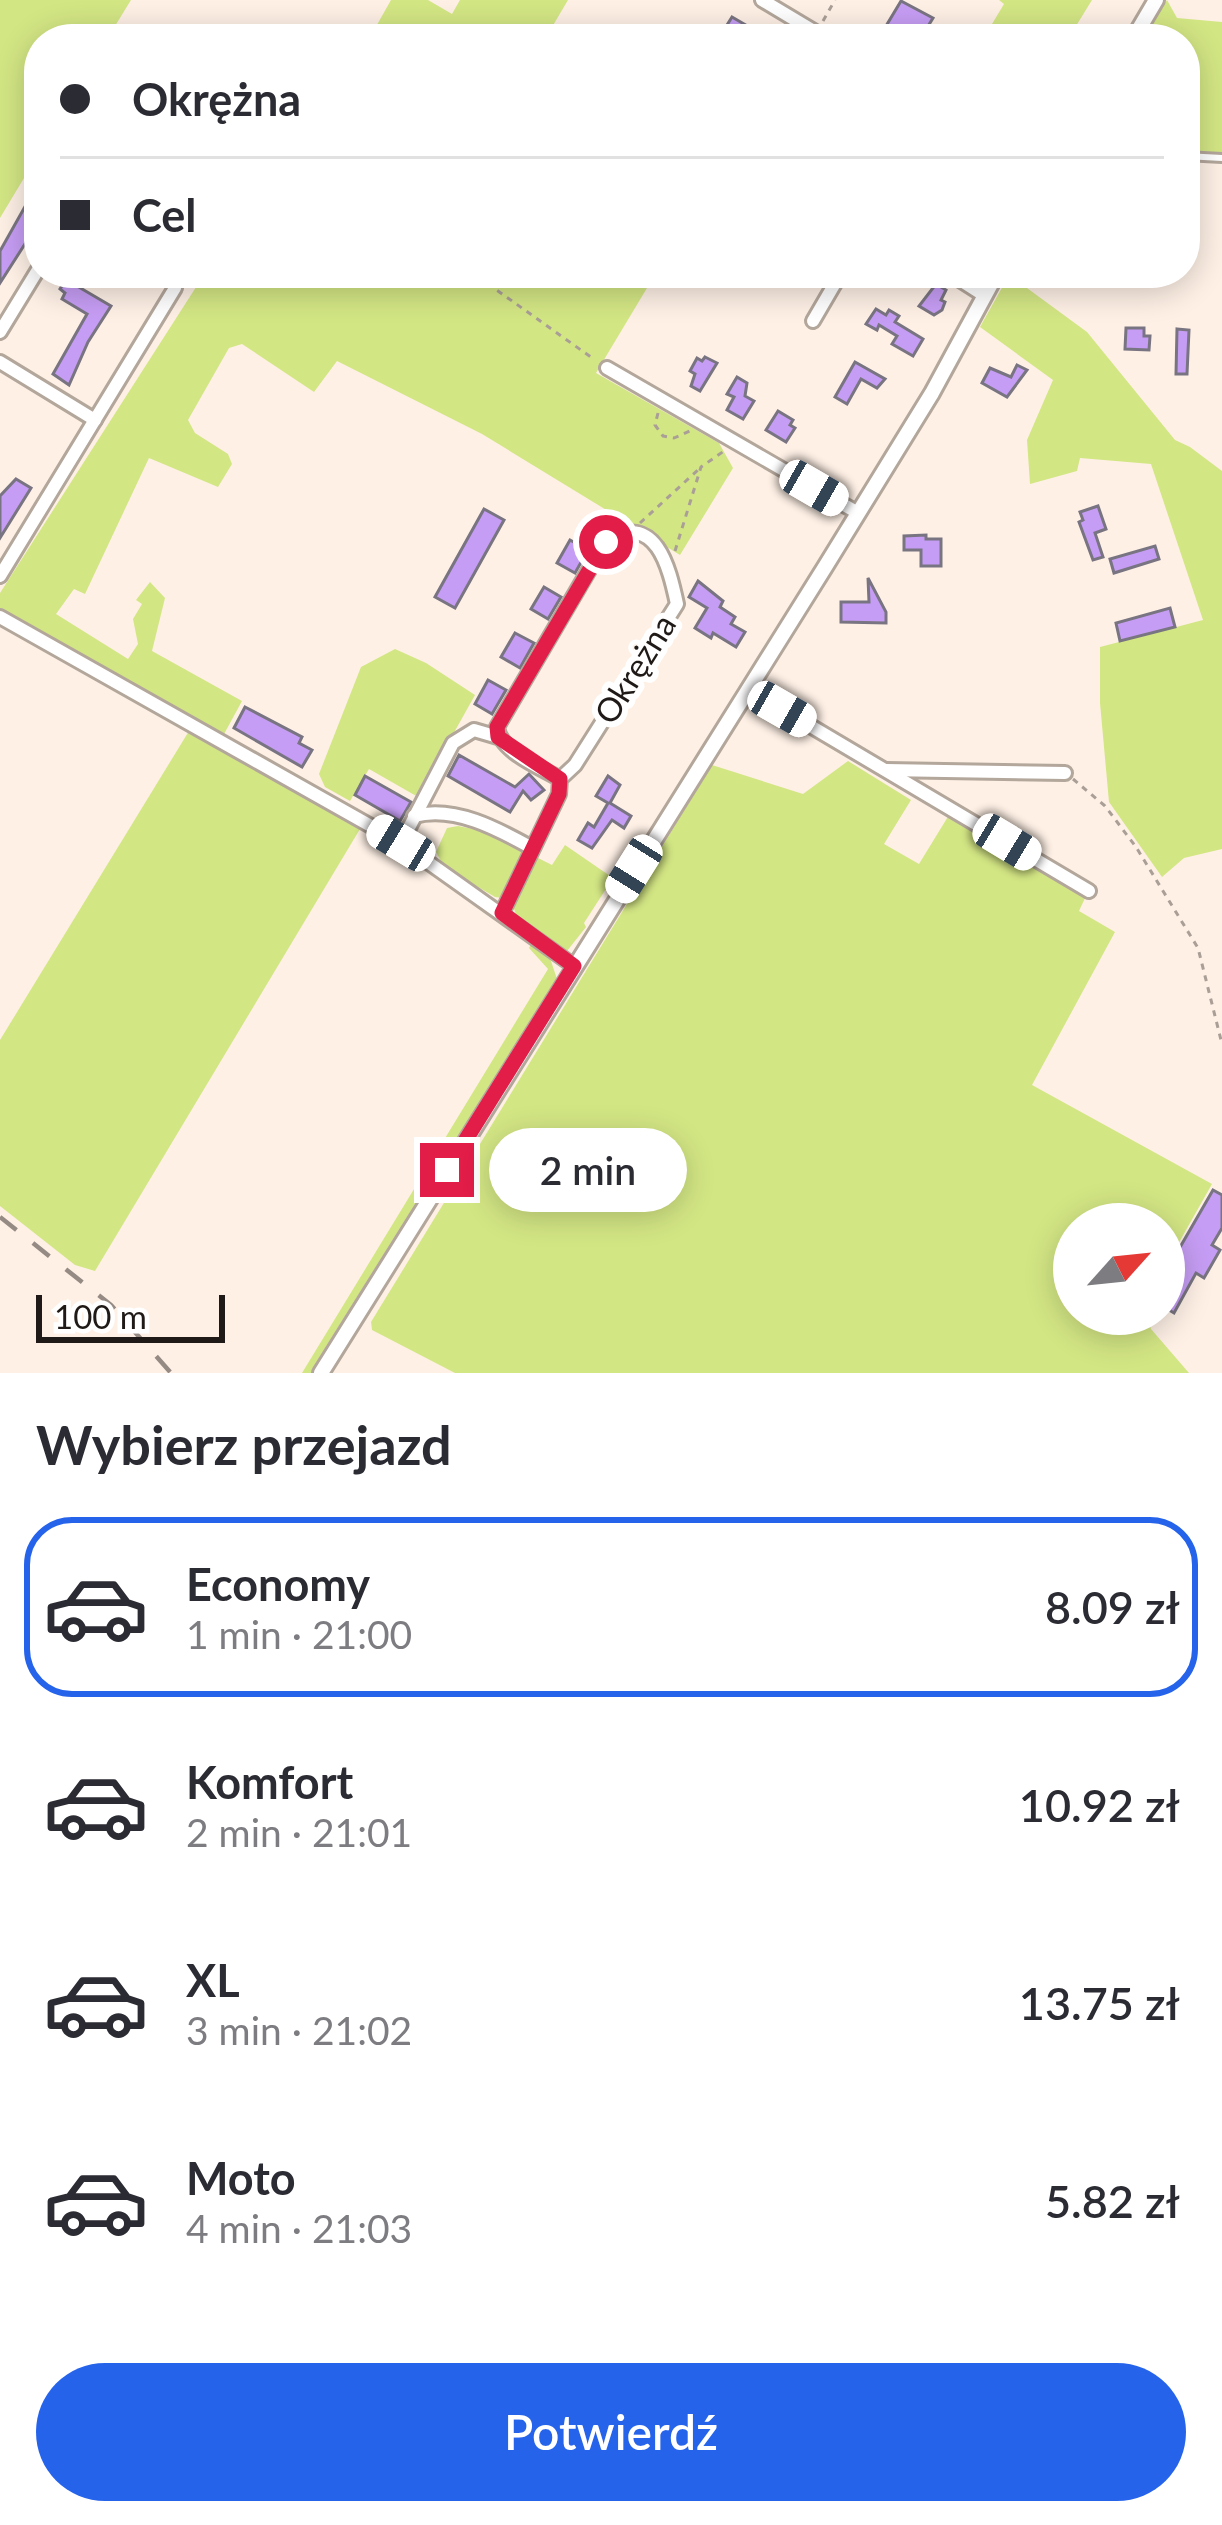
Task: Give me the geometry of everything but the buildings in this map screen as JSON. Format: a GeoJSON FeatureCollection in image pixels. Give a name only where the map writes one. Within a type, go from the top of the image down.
{"type":"FeatureCollection","features":[{"type":"Feature","properties":{"kind":"street"},"geometry":{"type":"LineString","coordinates":[[763,0],[802,24]]}},
{"type":"Feature","properties":{"kind":"street"},"geometry":{"type":"LineString","coordinates":[[0,332],[27,288]]}},
{"type":"Feature","properties":{"kind":"street"},"geometry":{"type":"LineString","coordinates":[[0,576],[175,288]]}},
{"type":"Feature","properties":{"kind":"street"},"geometry":{"type":"LineString","coordinates":[[813,322],[832,288]]}},
{"type":"Feature","properties":{"kind":"street"},"geometry":{"type":"LineString","coordinates":[[972,288],[985,296]]}},
{"type":"Feature","properties":{"kind":"street"},"geometry":{"type":"LineString","coordinates":[[321,1373],[932,393],[989,288]]}},
{"type":"Feature","properties":{"kind":"street"},"geometry":{"type":"LineString","coordinates":[[0,362],[94,419]]}},
{"type":"Feature","properties":{"kind":"street"},"geometry":{"type":"LineString","coordinates":[[607,368],[858,513]]}},
{"type":"Feature","properties":{"kind":"street"},"geometry":{"type":"LineString","coordinates":[[498,737],[497,727],[606,542],[629,533]]}},
{"type":"Feature","properties":{"kind":"street","name":"Okrężna"},"geometry":{"type":"LineString","coordinates":[[502,913],[559,794],[560,779],[574,765],[676,604],[670,570],[653,540],[629,533]]}},
{"type":"Feature","properties":{"kind":"street"},"geometry":{"type":"LineString","coordinates":[[0,617],[401,843],[574,966]]}},
{"type":"Feature","properties":{"kind":"street"},"geometry":{"type":"LineString","coordinates":[[748,689],[1089,891]]}},
{"type":"Feature","properties":{"kind":"street"},"geometry":{"type":"LineString","coordinates":[[401,843],[453,742],[474,730],[498,737],[560,779]]}},
{"type":"Feature","properties":{"kind":"street"},"geometry":{"type":"LineString","coordinates":[[884,770],[1065,773]]}},
{"type":"Feature","properties":{"kind":"street"},"geometry":{"type":"LineString","coordinates":[[414,816],[428,813],[493,826],[532,848]]}},
{"type":"Feature","properties":{"kind":"path"},"geometry":{"type":"LineString","coordinates":[[494,288],[607,368]]}},
{"type":"Feature","properties":{"kind":"path"},"geometry":{"type":"LineString","coordinates":[[665,402],[656,425],[663,436],[685,435],[700,422]]}},
{"type":"Feature","properties":{"kind":"path"},"geometry":{"type":"LineString","coordinates":[[629,533],[715,454],[740,445]]}},
{"type":"Feature","properties":{"kind":"path"},"geometry":{"type":"LineString","coordinates":[[670,570],[701,467]]}},
{"type":"Feature","properties":{"kind":"path"},"geometry":{"type":"LineString","coordinates":[[1065,773],[1105,806],[1198,948],[1222,1044]]}},
{"type":"Feature","properties":{"kind":"path"},"geometry":{"type":"LineString","coordinates":[[1211,1000],[1222,1001]]}},
{"type":"Feature","properties":{"kind":"green space"},"geometry":{"type":"Polygon","coordinates":[[[0,0],[131,0],[116,24],[24,24],[24,178],[0,218],[0,0]]]}},
{"type":"Feature","properties":{"kind":"green space"},"geometry":{"type":"Polygon","coordinates":[[[391,0],[428,0],[452,14],[460,0],[568,0],[554,24],[377,24],[391,0]]]}},
{"type":"Feature","properties":{"kind":"green space"},"geometry":{"type":"Polygon","coordinates":[[[999,0],[1092,0],[1077,24],[992,24],[1004,4],[999,0]]]}},
{"type":"Feature","properties":{"kind":"green space"},"geometry":{"type":"Polygon","coordinates":[[[1167,0],[1177,18],[1222,22],[1222,154],[1200,152],[1200,24],[1151,24],[1167,0]]]}},
{"type":"Feature","properties":{"kind":"green space"},"geometry":{"type":"Polygon","coordinates":[[[195,288],[647,288],[596,373],[719,443],[733,468],[680,555],[482,434],[337,361],[314,392],[242,344],[229,348],[188,420],[195,433],[228,454],[232,464],[218,487],[149,458],[85,594],[74,589],[56,614],[128,659],[138,644],[133,619],[142,604],[136,600],[150,582],[165,598],[152,651],[242,701],[223,736],[0,610],[0,593],[195,288]]]}},
{"type":"Feature","properties":{"kind":"green space"},"geometry":{"type":"Polygon","coordinates":[[[1002,288],[1027,288],[1087,332],[1175,440],[1222,471],[1222,849],[1184,858],[1162,877],[1109,802],[1100,647],[1203,620],[1151,464],[1080,458],[1077,471],[1030,484],[1027,440],[1053,380],[980,327],[1002,288]]]}},
{"type":"Feature","properties":{"kind":"green space"},"geometry":{"type":"Polygon","coordinates":[[[395,649],[475,695],[418,797],[369,769],[350,801],[325,787],[319,774],[361,667],[395,649]]]}},
{"type":"Feature","properties":{"kind":"green space"},"geometry":{"type":"Polygon","coordinates":[[[189,731],[360,829],[95,1271],[75,1265],[0,1206],[0,1040],[189,731]]]}},
{"type":"Feature","properties":{"kind":"green space"},"geometry":{"type":"Polygon","coordinates":[[[848,761],[911,800],[884,844],[919,864],[949,815],[1086,896],[1079,911],[1115,932],[1032,1085],[1212,1184],[1185,1232],[1185,1203],[1053,1203],[1053,1335],[1156,1335],[1189,1373],[455,1373],[372,1330],[371,1322],[712,765],[803,794],[848,761]]]}},
{"type":"Feature","properties":{"kind":"green space"},"geometry":{"type":"Polygon","coordinates":[[[447,828],[493,833],[522,850],[503,898],[444,867],[436,852],[447,828]]]}},
{"type":"Feature","properties":{"kind":"green space"},"geometry":{"type":"Polygon","coordinates":[[[565,845],[613,878],[567,951],[516,915],[512,902],[534,856],[552,865],[565,845]]]}},
{"type":"Feature","properties":{"kind":"green space"},"geometry":{"type":"Polygon","coordinates":[[[532,942],[550,958],[557,979],[312,1373],[302,1373],[548,969],[529,948],[532,942]]]}},
{"type":"Feature","properties":{"kind":"railway"},"geometry":{"type":"LineString","coordinates":[[0,1217],[111,1305],[171,1373]]}},
{"type":"Feature","properties":{"kind":"route"},"geometry":{"type":"LineString","coordinates":[[447,1170],[574,966],[502,913],[559,794],[560,779],[507,747],[497,727],[606,542]]}}]}
